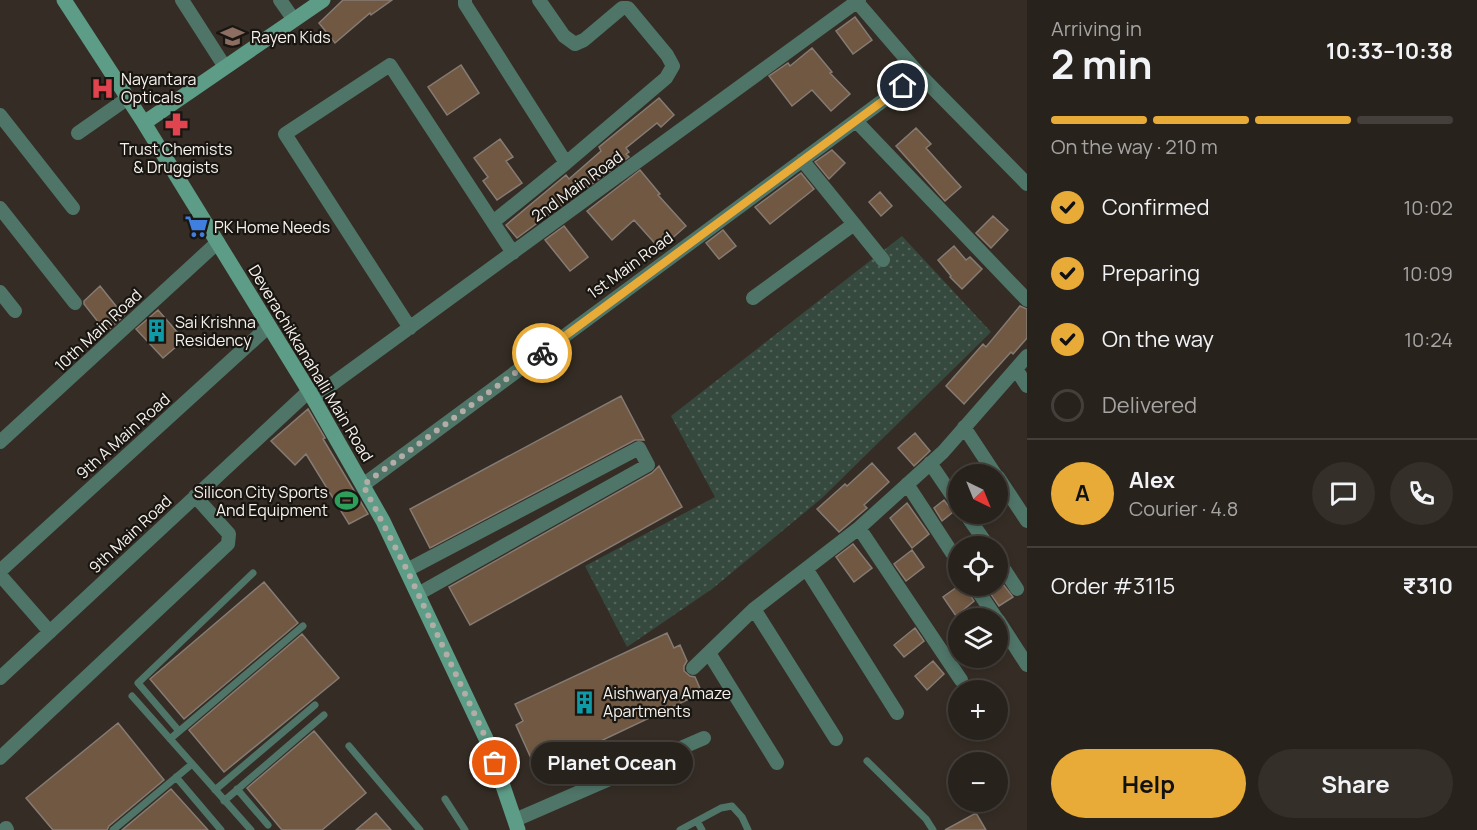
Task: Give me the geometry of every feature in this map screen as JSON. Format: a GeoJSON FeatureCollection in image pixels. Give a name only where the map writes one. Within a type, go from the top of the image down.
{"type":"FeatureCollection","features":[{"type":"Feature","properties":{"kind":"street","name":"Deverachikkanahalli Main Road"},"geometry":{"type":"LineString","coordinates":[[64,0],[218,242],[363,485],[407,570],[489,745],[516,825]]}},
{"type":"Feature","properties":{"kind":"street"},"geometry":{"type":"LineString","coordinates":[[182,0],[225,68]]}},
{"type":"Feature","properties":{"kind":"street"},"geometry":{"type":"LineString","coordinates":[[280,0],[294,20]]}},
{"type":"Feature","properties":{"kind":"street"},"geometry":{"type":"LineString","coordinates":[[144,123],[323,0]]}},
{"type":"Feature","properties":{"kind":"street"},"geometry":{"type":"LineString","coordinates":[[465,0],[465,4],[566,163]]}},
{"type":"Feature","properties":{"kind":"street"},"geometry":{"type":"LineString","coordinates":[[493,222],[666,78],[673,66],[628,8],[622,8],[584,40],[575,44],[564,36],[539,0]]}},
{"type":"Feature","properties":{"kind":"street"},"geometry":{"type":"LineString","coordinates":[[858,1],[919,75],[1027,184]]}},
{"type":"Feature","properties":{"kind":"street","name":"2nd Main Road"},"geometry":{"type":"LineString","coordinates":[[311,395],[410,328],[858,1]]}},
{"type":"Feature","properties":{"kind":"street"},"geometry":{"type":"LineString","coordinates":[[410,328],[285,134],[390,65],[513,253]]}},
{"type":"Feature","properties":{"kind":"street","name":"1st Main Road"},"geometry":{"type":"LineString","coordinates":[[363,485],[919,75]]}},
{"type":"Feature","properties":{"kind":"street"},"geometry":{"type":"LineString","coordinates":[[78,133],[128,98]]}},
{"type":"Feature","properties":{"kind":"street"},"geometry":{"type":"LineString","coordinates":[[0,115],[73,208]]}},
{"type":"Feature","properties":{"kind":"street"},"geometry":{"type":"LineString","coordinates":[[856,121],[1027,300]]}},
{"type":"Feature","properties":{"kind":"street"},"geometry":{"type":"LineString","coordinates":[[802,160],[883,260]]}},
{"type":"Feature","properties":{"kind":"street"},"geometry":{"type":"LineString","coordinates":[[0,208],[75,303]]}},
{"type":"Feature","properties":{"kind":"street"},"geometry":{"type":"LineString","coordinates":[[753,298],[854,224]]}},
{"type":"Feature","properties":{"kind":"street","name":"10th Main Road"},"geometry":{"type":"LineString","coordinates":[[0,442],[218,242]]}},
{"type":"Feature","properties":{"kind":"street"},"geometry":{"type":"LineString","coordinates":[[0,292],[15,311]]}},
{"type":"Feature","properties":{"kind":"street","name":"9th A Main Road"},"geometry":{"type":"LineString","coordinates":[[0,573],[269,326]]}},
{"type":"Feature","properties":{"kind":"street"},"geometry":{"type":"LineString","coordinates":[[693,668],[754,609],[859,528],[930,463],[1027,356]]}},
{"type":"Feature","properties":{"kind":"street"},"geometry":{"type":"LineString","coordinates":[[1016,369],[1027,386]]}},
{"type":"Feature","properties":{"kind":"street","name":"9th Main Road"},"geometry":{"type":"LineString","coordinates":[[0,678],[195,496],[311,395]]}},
{"type":"Feature","properties":{"kind":"street"},"geometry":{"type":"LineString","coordinates":[[964,427],[988,464]]}},
{"type":"Feature","properties":{"kind":"street"},"geometry":{"type":"LineString","coordinates":[[407,570],[639,448],[648,465],[418,594]]}},
{"type":"Feature","properties":{"kind":"street"},"geometry":{"type":"LineString","coordinates":[[930,463],[948,489]]}},
{"type":"Feature","properties":{"kind":"street"},"geometry":{"type":"LineString","coordinates":[[907,484],[948,547]]}},
{"type":"Feature","properties":{"kind":"street"},"geometry":{"type":"LineString","coordinates":[[1008,493],[1027,521]]}},
{"type":"Feature","properties":{"kind":"street"},"geometry":{"type":"LineString","coordinates":[[0,758],[228,544],[229,534],[195,496]]}},
{"type":"Feature","properties":{"kind":"street"},"geometry":{"type":"LineString","coordinates":[[859,528],[961,680]]}},
{"type":"Feature","properties":{"kind":"street"},"geometry":{"type":"LineString","coordinates":[[807,570],[897,713]]}},
{"type":"Feature","properties":{"kind":"street"},"geometry":{"type":"LineString","coordinates":[[0,573],[50,632]]}},
{"type":"Feature","properties":{"kind":"street"},"geometry":{"type":"LineString","coordinates":[[1008,575],[1017,589]]}},
{"type":"Feature","properties":{"kind":"street"},"geometry":{"type":"LineString","coordinates":[[754,609],[836,739]]}},
{"type":"Feature","properties":{"kind":"street"},"geometry":{"type":"LineString","coordinates":[[1008,636],[1027,664]]}},
{"type":"Feature","properties":{"kind":"street"},"geometry":{"type":"LineString","coordinates":[[709,653],[777,763]]}},
{"type":"Feature","properties":{"kind":"street"},"geometry":{"type":"LineString","coordinates":[[516,825],[704,738]]}},
{"type":"Feature","properties":{"kind":"lane"},"geometry":{"type":"LineString","coordinates":[[179,731],[138,683],[254,573]]}},
{"type":"Feature","properties":{"kind":"lane"},"geometry":{"type":"LineString","coordinates":[[170,739],[303,627]]}},
{"type":"Feature","properties":{"kind":"lane"},"geometry":{"type":"LineString","coordinates":[[132,696],[250,830]]}},
{"type":"Feature","properties":{"kind":"lane"},"geometry":{"type":"LineString","coordinates":[[215,790],[315,705]]}},
{"type":"Feature","properties":{"kind":"lane"},"geometry":{"type":"LineString","coordinates":[[224,801],[324,715]]}},
{"type":"Feature","properties":{"kind":"lane"},"geometry":{"type":"LineString","coordinates":[[349,746],[420,830]]}},
{"type":"Feature","properties":{"kind":"lane"},"geometry":{"type":"LineString","coordinates":[[867,761],[926,819],[933,830]]}},
{"type":"Feature","properties":{"kind":"lane"},"geometry":{"type":"LineString","coordinates":[[113,830],[192,764]]}},
{"type":"Feature","properties":{"kind":"lane"},"geometry":{"type":"LineString","coordinates":[[176,777],[221,830]]}},
{"type":"Feature","properties":{"kind":"lane"},"geometry":{"type":"LineString","coordinates":[[237,789],[268,825]]}},
{"type":"Feature","properties":{"kind":"lane"},"geometry":{"type":"LineString","coordinates":[[445,799],[465,830]]}},
{"type":"Feature","properties":{"kind":"lane"},"geometry":{"type":"LineString","coordinates":[[680,830],[721,808],[732,806],[748,830]]}},
{"type":"Feature","properties":{"kind":"lane"},"geometry":{"type":"LineString","coordinates":[[697,821],[702,830]]}},
{"type":"Feature","properties":{"kind":"green space"},"geometry":{"type":"Polygon","coordinates":[[[902,236],[991,332],[822,498],[712,589],[627,647],[585,566],[715,497],[671,416],[902,236]]]}},
{"type":"Feature","properties":{"kind":"building"},"geometry":{"type":"Polygon","coordinates":[[[343,0],[392,0],[371,15],[370,13],[335,43],[319,23],[343,0]]]}},
{"type":"Feature","properties":{"kind":"building"},"geometry":{"type":"Polygon","coordinates":[[[855,17],[872,40],[853,54],[836,31],[855,17]]]}},
{"type":"Feature","properties":{"kind":"building"},"geometry":{"type":"Polygon","coordinates":[[[812,48],[832,72],[830,73],[850,94],[831,111],[812,90],[792,106],[769,76],[788,63],[790,66],[812,48]]]}},
{"type":"Feature","properties":{"kind":"building"},"geometry":{"type":"Polygon","coordinates":[[[461,65],[479,93],[447,115],[428,87],[461,65]]]}},
{"type":"Feature","properties":{"kind":"building"},"geometry":{"type":"Polygon","coordinates":[[[659,98],[674,115],[661,127],[657,123],[626,148],[629,152],[626,154],[629,157],[588,187],[585,183],[563,204],[517,238],[506,225],[566,175],[569,179],[601,151],[599,147],[659,98]]]}},
{"type":"Feature","properties":{"kind":"building"},"geometry":{"type":"Polygon","coordinates":[[[916,128],[931,144],[926,148],[961,187],[945,201],[896,146],[916,128]]]}},
{"type":"Feature","properties":{"kind":"building"},"geometry":{"type":"Polygon","coordinates":[[[500,139],[513,157],[506,161],[522,183],[497,200],[483,181],[488,177],[474,158],[500,139]]]}},
{"type":"Feature","properties":{"kind":"building"},"geometry":{"type":"Polygon","coordinates":[[[832,150],[845,163],[829,179],[815,162],[832,150]]]}},
{"type":"Feature","properties":{"kind":"building"},"geometry":{"type":"Polygon","coordinates":[[[640,170],[660,194],[658,195],[686,226],[660,249],[634,220],[612,240],[587,211],[640,170]]]}},
{"type":"Feature","properties":{"kind":"building"},"geometry":{"type":"Polygon","coordinates":[[[801,173],[814,189],[770,224],[755,207],[801,173]]]}},
{"type":"Feature","properties":{"kind":"building"},"geometry":{"type":"Polygon","coordinates":[[[880,192],[892,206],[881,216],[869,202],[880,192]]]}},
{"type":"Feature","properties":{"kind":"building"},"geometry":{"type":"Polygon","coordinates":[[[993,216],[1008,230],[991,248],[976,233],[993,216]]]}},
{"type":"Feature","properties":{"kind":"building"},"geometry":{"type":"Polygon","coordinates":[[[564,226],[588,257],[570,271],[545,240],[564,226]]]}},
{"type":"Feature","properties":{"kind":"building"},"geometry":{"type":"Polygon","coordinates":[[[723,230],[736,246],[719,259],[706,243],[723,230]]]}},
{"type":"Feature","properties":{"kind":"building"},"geometry":{"type":"Polygon","coordinates":[[[954,246],[966,260],[970,257],[982,269],[962,289],[938,260],[954,246]]]}},
{"type":"Feature","properties":{"kind":"building"},"geometry":{"type":"Polygon","coordinates":[[[100,286],[124,316],[106,332],[84,304],[84,301],[100,286]]]}},
{"type":"Feature","properties":{"kind":"building"},"geometry":{"type":"Polygon","coordinates":[[[1020,306],[1027,309],[1027,338],[1013,354],[1011,352],[964,404],[946,386],[983,344],[986,347],[1020,306]]]}},
{"type":"Feature","properties":{"kind":"building","name":"Sai Krishna Residency"},"geometry":{"type":"Polygon","coordinates":[[[158,310],[184,340],[163,358],[136,329],[158,310]]]}},
{"type":"Feature","properties":{"kind":"building"},"geometry":{"type":"Polygon","coordinates":[[[621,396],[644,440],[635,440],[430,548],[410,509],[621,396]]]}},
{"type":"Feature","properties":{"kind":"building"},"geometry":{"type":"Polygon","coordinates":[[[308,409],[325,438],[323,439],[368,514],[349,524],[306,454],[295,465],[271,441],[308,409]]]}},
{"type":"Feature","properties":{"kind":"building"},"geometry":{"type":"Polygon","coordinates":[[[915,433],[930,451],[914,466],[898,448],[915,433]]]}},
{"type":"Feature","properties":{"kind":"building"},"geometry":{"type":"Polygon","coordinates":[[[872,463],[889,482],[864,505],[867,508],[839,532],[817,509],[872,463]]]}},
{"type":"Feature","properties":{"kind":"building"},"geometry":{"type":"Polygon","coordinates":[[[659,466],[682,507],[470,625],[449,587],[652,473],[659,466]]]}},
{"type":"Feature","properties":{"kind":"building"},"geometry":{"type":"Polygon","coordinates":[[[944,500],[948,505],[948,516],[942,521],[934,508],[944,500]]]}},
{"type":"Feature","properties":{"kind":"building"},"geometry":{"type":"Polygon","coordinates":[[[907,503],[929,534],[912,548],[890,518],[907,503]]]}},
{"type":"Feature","properties":{"kind":"building"},"geometry":{"type":"Polygon","coordinates":[[[853,544],[872,568],[854,582],[836,557],[853,544]]]}},
{"type":"Feature","properties":{"kind":"building"},"geometry":{"type":"Polygon","coordinates":[[[912,550],[924,567],[906,581],[894,564],[912,550]]]}},
{"type":"Feature","properties":{"kind":"building"},"geometry":{"type":"Polygon","coordinates":[[[264,582],[298,623],[184,719],[150,679],[264,582]]]}},
{"type":"Feature","properties":{"kind":"building"},"geometry":{"type":"Polygon","coordinates":[[[1008,590],[1013,597],[999,606],[992,596],[1008,596],[1008,590]]]}},
{"type":"Feature","properties":{"kind":"building"},"geometry":{"type":"Polygon","coordinates":[[[948,593],[948,596],[971,596],[974,601],[966,608],[951,608],[943,597],[948,593]]]}},
{"type":"Feature","properties":{"kind":"building"},"geometry":{"type":"Polygon","coordinates":[[[915,628],[924,641],[904,657],[894,645],[915,628]]]}},
{"type":"Feature","properties":{"kind":"building","name":"Aishwarya Amaze Apartments"},"geometry":{"type":"Polygon","coordinates":[[[667,633],[674,648],[680,645],[687,661],[684,671],[695,677],[702,693],[586,748],[584,744],[535,767],[516,725],[523,721],[515,704],[667,633]]]}},
{"type":"Feature","properties":{"kind":"building"},"geometry":{"type":"Polygon","coordinates":[[[302,634],[339,678],[224,772],[189,730],[302,634]]]}},
{"type":"Feature","properties":{"kind":"building"},"geometry":{"type":"Polygon","coordinates":[[[933,661],[944,674],[927,690],[915,676],[933,661]]]}},
{"type":"Feature","properties":{"kind":"building"},"geometry":{"type":"Polygon","coordinates":[[[118,723],[164,780],[107,830],[53,830],[26,798],[118,723]]]}},
{"type":"Feature","properties":{"kind":"building"},"geometry":{"type":"Polygon","coordinates":[[[314,731],[366,793],[322,830],[282,830],[247,788],[314,731]]]}},
{"type":"Feature","properties":{"kind":"building"},"geometry":{"type":"Polygon","coordinates":[[[171,789],[208,830],[122,830],[171,789]]]}},
{"type":"Feature","properties":{"kind":"building"},"geometry":{"type":"Polygon","coordinates":[[[376,813],[391,830],[356,830],[376,813]]]}},
{"type":"Feature","properties":{"kind":"building"},"geometry":{"type":"Polygon","coordinates":[[[976,813],[986,830],[945,830],[976,813]]]}},
{"type":"Feature","properties":{"kind":"way so far"},"geometry":{"type":"LineString","coordinates":[[495,763],[489,745],[407,570],[363,485],[542,353]]}},
{"type":"Feature","properties":{"kind":"place","name":"Rayen Kids"},"geometry":{"type":"Point","coordinates":[233,37]}},
{"type":"Feature","properties":{"kind":"place","name":"Nayantara Opticals"},"geometry":{"type":"Point","coordinates":[103,88]}},
{"type":"Feature","properties":{"kind":"place","name":"Trust Chemists & Druggists"},"geometry":{"type":"Point","coordinates":[176,124]}},
{"type":"Feature","properties":{"kind":"place","name":"PK Home Needs"},"geometry":{"type":"Point","coordinates":[196,227]}},
{"type":"Feature","properties":{"kind":"place","name":"Sai Krishna Residency"},"geometry":{"type":"Point","coordinates":[157,331]}},
{"type":"Feature","properties":{"kind":"place","name":"Silicon City Sports And Equipment"},"geometry":{"type":"Point","coordinates":[346,501]}},
{"type":"Feature","properties":{"kind":"place","name":"Aishwarya Amaze Apartments"},"geometry":{"type":"Point","coordinates":[585,702]}},
{"type":"Feature","properties":{"kind":"place","name":"Planet Ocean"},"geometry":{"type":"Point","coordinates":[495,763]}},
{"type":"Feature","properties":{"kind":"route"},"geometry":{"type":"LineString","coordinates":[[542,353],[903,86]]}}]}
